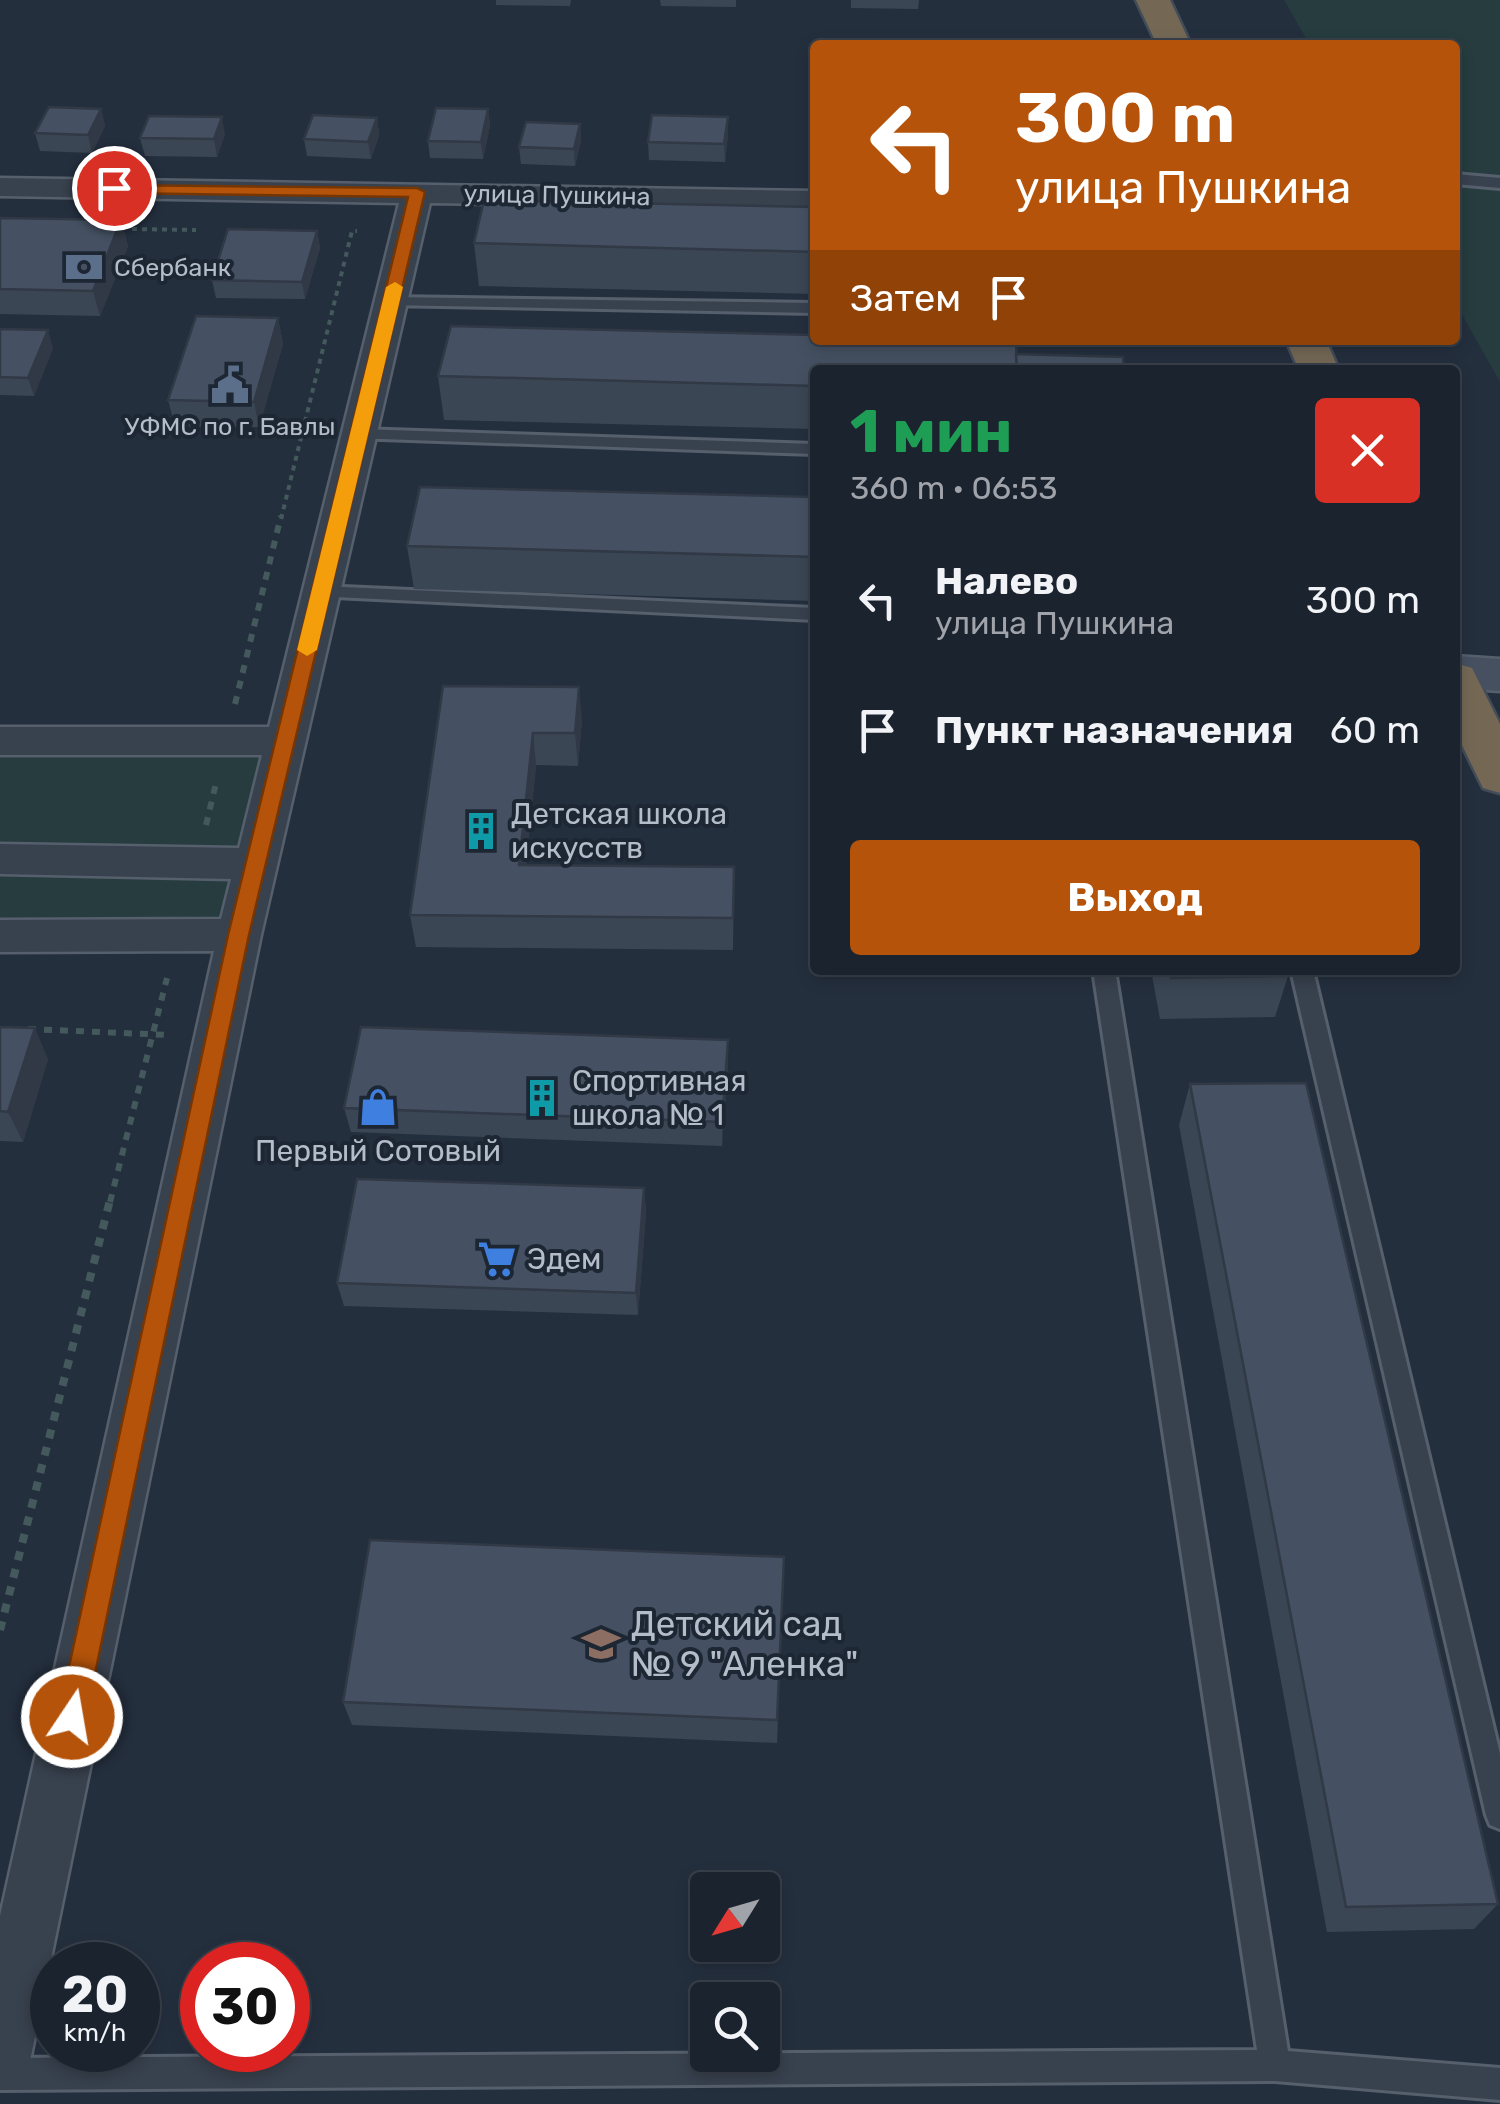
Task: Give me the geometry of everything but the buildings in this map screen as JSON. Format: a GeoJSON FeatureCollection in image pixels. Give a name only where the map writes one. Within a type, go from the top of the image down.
{"type":"FeatureCollection","features":[{"type":"Feature","properties":{"kind":"highway"},"geometry":{"type":"LineString","coordinates":[[1154,0],[1172,40]]}},
{"type":"Feature","properties":{"kind":"highway"},"geometry":{"type":"LineString","coordinates":[[1460,686],[1500,776]]}},
{"type":"Feature","properties":{"kind":"street","name":"улица Пушкина"},"geometry":{"type":"LineString","coordinates":[[0,187],[810,200]]}},
{"type":"Feature","properties":{"kind":"street"},"geometry":{"type":"LineString","coordinates":[[0,2056],[238,935],[417,192]]}},
{"type":"Feature","properties":{"kind":"street"},"geometry":{"type":"LineString","coordinates":[[1460,675],[1500,676]]}},
{"type":"Feature","properties":{"kind":"street"},"geometry":{"type":"LineString","coordinates":[[0,741],[285,741]]}},
{"type":"Feature","properties":{"kind":"street"},"geometry":{"type":"LineString","coordinates":[[0,859],[255,864]]}},
{"type":"Feature","properties":{"kind":"street"},"geometry":{"type":"LineString","coordinates":[[0,936],[238,935]]}},
{"type":"Feature","properties":{"kind":"lane"},"geometry":{"type":"LineString","coordinates":[[1460,179],[1500,182]]}},
{"type":"Feature","properties":{"kind":"lane"},"geometry":{"type":"LineString","coordinates":[[391,302],[810,308]]}},
{"type":"Feature","properties":{"kind":"lane"},"geometry":{"type":"LineString","coordinates":[[359,434],[810,449]]}},
{"type":"Feature","properties":{"kind":"lane"},"geometry":{"type":"LineString","coordinates":[[320,592],[810,614]]}},
{"type":"Feature","properties":{"kind":"lane"},"geometry":{"type":"LineString","coordinates":[[1105,975],[1274,2065]]}},
{"type":"Feature","properties":{"kind":"lane"},"geometry":{"type":"LineString","coordinates":[[1303,975],[1500,1815]]}},
{"type":"Feature","properties":{"kind":"lane"},"geometry":{"type":"LineString","coordinates":[[0,2074],[1274,2065],[1500,2084]]}},
{"type":"Feature","properties":{"kind":"path"},"geometry":{"type":"LineString","coordinates":[[19,1029],[216,1038]]}},
{"type":"Feature","properties":{"kind":"green space"},"geometry":{"type":"Polygon","coordinates":[[[1284,0],[1500,0],[1500,382],[1460,311],[1460,40],[1307,40],[1284,0]]]}},
{"type":"Feature","properties":{"kind":"green space"},"geometry":{"type":"Polygon","coordinates":[[[0,741],[285,741],[239,935],[0,936],[0,741]]]}},
{"type":"Feature","properties":{"kind":"slow traffic"},"geometry":{"type":"LineString","coordinates":[[307,650],[395,287]]}},
{"type":"Feature","properties":{"kind":"place","name":"Сбербанк"},"geometry":{"type":"Point","coordinates":[84,267]}},
{"type":"Feature","properties":{"kind":"place","name":"УФМС по г. Бавлы"},"geometry":{"type":"Point","coordinates":[230,385]}},
{"type":"Feature","properties":{"kind":"place","name":"Детская школа искусств"},"geometry":{"type":"Point","coordinates":[481,831]}},
{"type":"Feature","properties":{"kind":"place","name":"Спортивная школа № 1"},"geometry":{"type":"Point","coordinates":[542,1098]}},
{"type":"Feature","properties":{"kind":"place","name":"Первый Сотовый"},"geometry":{"type":"Point","coordinates":[378,1107]}},
{"type":"Feature","properties":{"kind":"place","name":"Эдем"},"geometry":{"type":"Point","coordinates":[497,1259]}},
{"type":"Feature","properties":{"kind":"place","name":"Детский сад № 9 \"Аленка\""},"geometry":{"type":"Point","coordinates":[601,1644]}},
{"type":"Feature","properties":{"kind":"route"},"geometry":{"type":"LineString","coordinates":[[72,1717],[238,935],[417,192],[114,188]]}}]}
